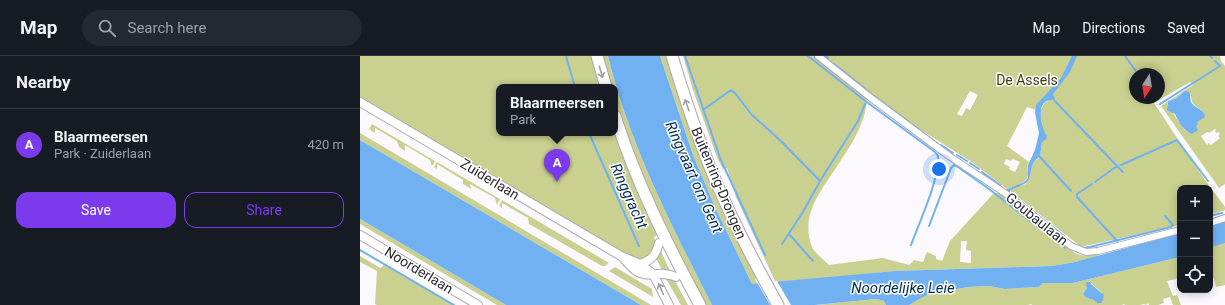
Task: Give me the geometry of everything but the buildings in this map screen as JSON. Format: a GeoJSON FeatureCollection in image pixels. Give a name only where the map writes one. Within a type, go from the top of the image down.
{"type":"FeatureCollection","features":[{"type":"Feature","properties":{"kind":"highway"},"geometry":{"type":"LineString","coordinates":[[597,56],[605,84]]}},
{"type":"Feature","properties":{"kind":"highway","name":"Buitenring-Drongen"},"geometry":{"type":"LineString","coordinates":[[672,56],[686,103],[715,178],[744,241],[778,305]]}},
{"type":"Feature","properties":{"kind":"highway"},"geometry":{"type":"LineString","coordinates":[[618,124],[629,155],[659,226],[700,305]]}},
{"type":"Feature","properties":{"kind":"highway"},"geometry":{"type":"LineString","coordinates":[[629,155],[626,162],[635,188],[659,243],[692,305]]}},
{"type":"Feature","properties":{"kind":"street","name":"Goubaulaan"},"geometry":{"type":"LineString","coordinates":[[818,56],[871,98],[949,156],[1005,193],[1071,246],[1086,252],[1098,251],[1177,231]]}},
{"type":"Feature","properties":{"kind":"street","name":"Zuiderlaan"},"geometry":{"type":"LineString","coordinates":[[360,102],[621,256],[640,264],[653,274],[669,305]]}},
{"type":"Feature","properties":{"kind":"street"},"geometry":{"type":"LineString","coordinates":[[1213,222],[1225,218]]}},
{"type":"Feature","properties":{"kind":"street","name":"Noorderlaan"},"geometry":{"type":"LineString","coordinates":[[360,235],[478,305]]}},
{"type":"Feature","properties":{"kind":"street"},"geometry":{"type":"LineString","coordinates":[[640,264],[654,257],[659,243]]}},
{"type":"Feature","properties":{"kind":"street","name":"Zuiderlaan"},"geometry":{"type":"LineString","coordinates":[[621,256],[640,273],[667,273],[676,277]]}},
{"type":"Feature","properties":{"kind":"green space"},"geometry":{"type":"Polygon","coordinates":[[[360,56],[608,56],[616,84],[496,84],[496,136],[618,136],[618,91],[627,120],[652,183],[681,245],[712,305],[704,305],[666,230],[654,237],[656,243],[652,256],[640,261],[627,255],[360,98],[360,56]]]}},
{"type":"Feature","properties":{"kind":"green space"},"geometry":{"type":"Polygon","coordinates":[[[660,56],[667,56],[680,100],[701,158],[758,278],[755,279],[757,284],[752,284],[715,207],[693,155],[660,56]]]}},
{"type":"Feature","properties":{"kind":"green space","name":"De Assels"},"geometry":{"type":"Polygon","coordinates":[[[683,56],[1220,56],[1221,61],[1225,66],[1225,184],[1219,188],[1161,106],[1168,101],[1167,105],[1186,131],[1195,126],[1202,110],[1194,104],[1191,95],[1183,92],[1177,98],[1169,101],[1193,85],[1190,82],[1165,97],[1165,68],[1129,68],[1129,104],[1155,104],[1209,185],[1177,185],[1177,226],[1080,246],[1010,191],[1015,187],[1026,184],[1033,162],[1040,157],[1042,142],[1044,139],[1040,111],[1045,102],[1049,101],[1046,96],[1036,110],[1027,107],[1007,146],[1029,162],[1027,178],[1020,184],[1007,189],[973,163],[871,98],[826,63],[867,99],[864,118],[860,127],[846,152],[818,195],[810,215],[808,225],[812,247],[829,265],[883,258],[909,265],[914,260],[923,262],[927,252],[936,256],[936,259],[942,261],[950,241],[994,193],[1002,193],[1076,254],[1085,256],[1097,254],[1098,256],[1075,262],[1052,266],[895,271],[776,283],[736,197],[727,168],[723,169],[718,160],[694,93],[683,56]],[[970,91],[957,114],[962,116],[966,108],[970,110],[978,95],[970,91]],[[1215,129],[1201,136],[1207,145],[1209,143],[1211,145],[1220,138],[1218,136],[1220,134],[1218,132],[1216,133],[1215,129]],[[1006,159],[1004,164],[1015,172],[1020,162],[1013,159],[1011,161],[1006,159]],[[961,241],[960,262],[971,263],[971,251],[966,250],[967,241],[961,241]]]}},
{"type":"Feature","properties":{"kind":"green space"},"geometry":{"type":"Polygon","coordinates":[[[372,124],[435,161],[432,166],[430,160],[405,145],[405,151],[399,147],[397,141],[375,128],[375,133],[369,129],[372,124]]]}},
{"type":"Feature","properties":{"kind":"green space"},"geometry":{"type":"Polygon","coordinates":[[[360,133],[651,305],[641,305],[360,140],[360,133]]]}},
{"type":"Feature","properties":{"kind":"green space"},"geometry":{"type":"Polygon","coordinates":[[[437,162],[500,199],[497,205],[495,198],[470,184],[471,189],[463,184],[463,180],[437,164],[437,169],[434,167],[437,162]]]}},
{"type":"Feature","properties":{"kind":"green space"},"geometry":{"type":"Polygon","coordinates":[[[1213,191],[1225,207],[1225,210],[1213,214],[1213,191]]]}},
{"type":"Feature","properties":{"kind":"green space"},"geometry":{"type":"Polygon","coordinates":[[[502,200],[609,263],[602,266],[529,224],[528,218],[502,203],[502,208],[499,206],[502,200]]]}},
{"type":"Feature","properties":{"kind":"green space"},"geometry":{"type":"Polygon","coordinates":[[[360,219],[506,305],[497,305],[360,224],[360,219]]]}},
{"type":"Feature","properties":{"kind":"green space"},"geometry":{"type":"Polygon","coordinates":[[[1225,243],[1225,285],[1216,287],[1213,278],[1213,247],[1225,243]]]}},
{"type":"Feature","properties":{"kind":"green space"},"geometry":{"type":"Polygon","coordinates":[[[660,249],[670,271],[662,270],[656,258],[660,249]]]}},
{"type":"Feature","properties":{"kind":"green space"},"geometry":{"type":"Polygon","coordinates":[[[360,256],[380,268],[384,265],[454,305],[375,304],[377,271],[360,262],[360,256]]]}},
{"type":"Feature","properties":{"kind":"green space"},"geometry":{"type":"Polygon","coordinates":[[[1177,258],[1177,279],[1167,281],[1173,296],[1177,295],[1181,305],[1173,305],[1170,297],[1163,299],[1164,303],[1158,305],[1149,305],[1148,303],[1146,305],[909,305],[927,295],[968,287],[989,286],[1005,289],[1039,287],[1043,283],[1073,283],[1177,258]],[[1091,283],[1087,284],[1087,288],[1083,294],[1087,298],[1096,301],[1102,293],[1091,283]]]}},
{"type":"Feature","properties":{"kind":"green space"},"geometry":{"type":"Polygon","coordinates":[[[615,267],[652,289],[653,297],[609,271],[615,267]]]}},
{"type":"Feature","properties":{"kind":"green space"},"geometry":{"type":"Polygon","coordinates":[[[664,275],[674,279],[688,305],[681,305],[664,275]]]}},
{"type":"Feature","properties":{"kind":"green space"},"geometry":{"type":"Polygon","coordinates":[[[877,299],[884,301],[886,305],[816,305],[877,299]]]}},
{"type":"Feature","properties":{"kind":"water"},"geometry":{"type":"Polygon","coordinates":[[[608,56],[660,56],[693,155],[715,207],[752,284],[895,271],[1052,266],[1075,262],[1177,234],[1177,258],[1073,283],[1043,283],[1039,287],[1005,289],[989,286],[968,287],[927,295],[909,305],[886,305],[884,301],[877,299],[815,305],[712,305],[681,245],[652,183],[627,120],[618,91],[618,84],[616,84],[608,56]]]}},
{"type":"Feature","properties":{"kind":"water"},"geometry":{"type":"Polygon","coordinates":[[[1072,56],[1077,56],[1070,72],[1053,94],[1055,99],[1045,102],[1041,109],[1042,124],[1047,136],[1042,142],[1040,157],[1036,159],[1032,165],[1027,182],[1010,191],[1010,193],[1005,190],[1024,182],[1028,178],[1028,165],[1035,150],[1039,133],[1035,113],[1036,105],[1061,78],[1072,56]]]}},
{"type":"Feature","properties":{"kind":"water"},"geometry":{"type":"Polygon","coordinates":[[[1186,91],[1189,92],[1191,102],[1203,112],[1205,117],[1197,122],[1198,124],[1196,126],[1198,130],[1192,134],[1182,126],[1175,114],[1167,110],[1168,101],[1177,98],[1186,91]]]}},
{"type":"Feature","properties":{"kind":"water"},"geometry":{"type":"Polygon","coordinates":[[[360,140],[641,305],[506,305],[360,219],[360,140]]]}},
{"type":"Feature","properties":{"kind":"water"},"geometry":{"type":"Polygon","coordinates":[[[1225,220],[1225,243],[1213,247],[1213,223],[1225,220]]]}},
{"type":"Feature","properties":{"kind":"water"},"geometry":{"type":"Polygon","coordinates":[[[1086,282],[1090,282],[1104,295],[1102,303],[1097,303],[1094,300],[1084,296],[1083,294],[1087,288],[1086,282]]]}},
{"type":"Feature","properties":{"kind":"pier"},"geometry":{"type":"Polygon","coordinates":[[[777,281],[791,305],[770,305],[757,282],[777,281]]]}},
{"type":"Feature","properties":{"kind":"waterway","name":"Ringgracht"},"geometry":{"type":"LineString","coordinates":[[566,56],[574,84]]}},
{"type":"Feature","properties":{"kind":"waterway"},"geometry":{"type":"LineString","coordinates":[[685,56],[720,158],[765,255]]}},
{"type":"Feature","properties":{"kind":"waterway"},"geometry":{"type":"LineString","coordinates":[[808,56],[864,100],[935,152],[938,156],[936,176],[924,213],[911,245]]}},
{"type":"Feature","properties":{"kind":"waterway"},"geometry":{"type":"LineString","coordinates":[[1125,56],[1134,68]]}},
{"type":"Feature","properties":{"kind":"waterway"},"geometry":{"type":"LineString","coordinates":[[1165,101],[1220,66],[1215,61]]}},
{"type":"Feature","properties":{"kind":"waterway"},"geometry":{"type":"LineString","coordinates":[[834,64],[869,92]]}},
{"type":"Feature","properties":{"kind":"waterway"},"geometry":{"type":"LineString","coordinates":[[703,110],[731,90],[752,115],[781,141],[820,181],[803,212],[782,244]]}},
{"type":"Feature","properties":{"kind":"waterway"},"geometry":{"type":"LineString","coordinates":[[874,96],[937,143]]}},
{"type":"Feature","properties":{"kind":"waterway"},"geometry":{"type":"LineString","coordinates":[[1054,100],[1117,166],[1095,182]]}},
{"type":"Feature","properties":{"kind":"waterway"},"geometry":{"type":"LineString","coordinates":[[820,181],[858,121],[865,104]]}},
{"type":"Feature","properties":{"kind":"waterway","name":"Ringgracht"},"geometry":{"type":"LineString","coordinates":[[590,136],[639,246]]}},
{"type":"Feature","properties":{"kind":"waterway"},"geometry":{"type":"LineString","coordinates":[[1121,165],[1177,140],[1208,181]]}},
{"type":"Feature","properties":{"kind":"waterway"},"geometry":{"type":"LineString","coordinates":[[941,145],[953,153]]}},
{"type":"Feature","properties":{"kind":"waterway"},"geometry":{"type":"LineString","coordinates":[[957,155],[967,161]]}},
{"type":"Feature","properties":{"kind":"waterway"},"geometry":{"type":"LineString","coordinates":[[1040,157],[1071,191]]}},
{"type":"Feature","properties":{"kind":"waterway"},"geometry":{"type":"LineString","coordinates":[[970,163],[979,169]]}},
{"type":"Feature","properties":{"kind":"waterway"},"geometry":{"type":"LineString","coordinates":[[929,226],[951,168],[954,165],[989,189],[1065,248]]}},
{"type":"Feature","properties":{"kind":"waterway"},"geometry":{"type":"LineString","coordinates":[[1117,166],[1123,172]]}},
{"type":"Feature","properties":{"kind":"waterway"},"geometry":{"type":"LineString","coordinates":[[982,172],[1000,185]]}},
{"type":"Feature","properties":{"kind":"waterway"},"geometry":{"type":"LineString","coordinates":[[1092,184],[1077,194],[1077,197],[1117,241]]}},
{"type":"Feature","properties":{"kind":"waterway"},"geometry":{"type":"LineString","coordinates":[[1010,193],[1064,236]]}},
{"type":"Feature","properties":{"kind":"waterway"},"geometry":{"type":"LineString","coordinates":[[1213,215],[1222,213]]}},
{"type":"Feature","properties":{"kind":"waterway"},"geometry":{"type":"LineString","coordinates":[[1082,248],[1171,227],[1173,225],[1165,216]]}},
{"type":"Feature","properties":{"kind":"waterway"},"geometry":{"type":"LineString","coordinates":[[789,234],[813,261]]}},
{"type":"Feature","properties":{"kind":"waterway"},"geometry":{"type":"LineString","coordinates":[[360,250],[454,305]]}},
{"type":"Feature","properties":{"kind":"place","name":"Blaarmeersen"},"geometry":{"type":"Point","coordinates":[557,182]}},
{"type":"Feature","properties":{"kind":"water label","name":"Ringvaart om Gent"},"geometry":{"type":"Point","coordinates":[694,177]}},
{"type":"Feature","properties":{"kind":"water label","name":"Noordelijke Leie"},"geometry":{"type":"Point","coordinates":[903,288]}}]}
